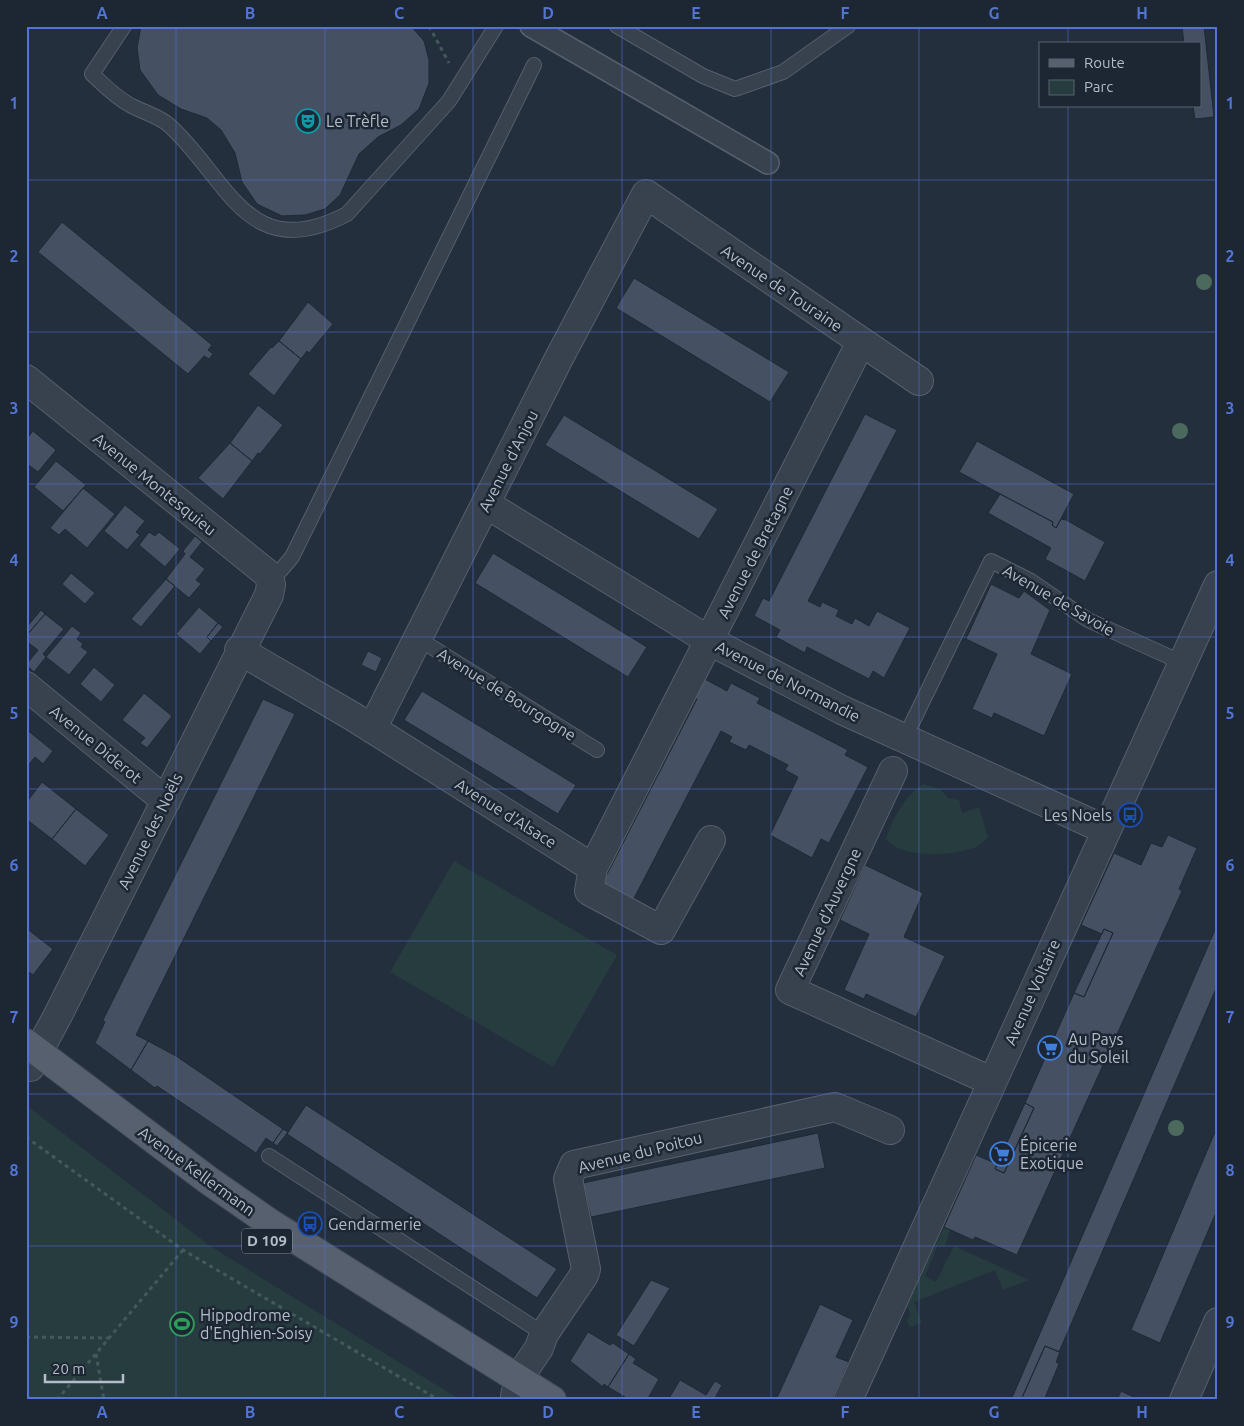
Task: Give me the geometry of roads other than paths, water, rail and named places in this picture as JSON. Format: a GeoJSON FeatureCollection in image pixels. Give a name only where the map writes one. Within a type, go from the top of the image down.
{"type":"FeatureCollection","features":[{"type":"Feature","properties":{"kind":"main road","name":"Avenue Kellermann"},"geometry":{"type":"LineString","coordinates":[[30,1056],[177,1178],[277,1248],[518,1391],[552,1400]]}},
{"type":"Feature","properties":{"kind":"street"},"geometry":{"type":"LineString","coordinates":[[531,26],[768,163]]}},
{"type":"Feature","properties":{"kind":"street","name":"Avenue de Touraine"},"geometry":{"type":"LineString","coordinates":[[646,194],[919,381]]}},
{"type":"Feature","properties":{"kind":"street","name":"Avenue d'Anjou"},"geometry":{"type":"LineString","coordinates":[[372,728],[558,360],[646,194]]}},
{"type":"Feature","properties":{"kind":"street","name":"Avenue de Bretagne"},"geometry":{"type":"LineString","coordinates":[[593,868],[861,342]]}},
{"type":"Feature","properties":{"kind":"street","name":"Avenue Montesquieu"},"geometry":{"type":"LineString","coordinates":[[26,379],[269,585]]}},
{"type":"Feature","properties":{"kind":"street","name":"Avenue de Normandie"},"geometry":{"type":"LineString","coordinates":[[486,504],[710,641],[842,710],[1106,830]]}},
{"type":"Feature","properties":{"kind":"street","name":"Avenue des Noëls"},"geometry":{"type":"LineString","coordinates":[[30,1056],[166,801],[269,585]]}},
{"type":"Feature","properties":{"kind":"street","name":"Avenue Voltaire"},"geometry":{"type":"LineString","coordinates":[[848,1400],[991,1081],[1218,585]]}},
{"type":"Feature","properties":{"kind":"street","name":"Avenue d'Alsace"},"geometry":{"type":"LineString","coordinates":[[239,650],[372,728],[593,868]]}},
{"type":"Feature","properties":{"kind":"street","name":"Avenue Diderot"},"geometry":{"type":"LineString","coordinates":[[26,686],[166,801]]}},
{"type":"Feature","properties":{"kind":"street","name":"Avenue d'Auvergne"},"geometry":{"type":"LineString","coordinates":[[893,771],[790,990],[991,1081]]}},
{"type":"Feature","properties":{"kind":"street"},"geometry":{"type":"LineString","coordinates":[[593,868],[589,891],[661,930],[711,840]]}},
{"type":"Feature","properties":{"kind":"street","name":"Avenue du Poitou"},"geometry":{"type":"LineString","coordinates":[[518,1391],[544,1334],[584,1275],[586,1269],[568,1179],[574,1165],[835,1107],[864,1117],[890,1130]]}},
{"type":"Feature","properties":{"kind":"street"},"geometry":{"type":"LineString","coordinates":[[1184,1400],[1218,1322]]}},
{"type":"Feature","properties":{"kind":"lane"},"geometry":{"type":"LineString","coordinates":[[124,26],[92,74],[113,94],[128,104],[168,124],[190,146],[229,197],[245,212],[262,223],[282,230],[306,230],[328,224],[347,214],[449,101],[496,26]]}},
{"type":"Feature","properties":{"kind":"lane"},"geometry":{"type":"LineString","coordinates":[[617,26],[703,76],[735,89],[783,72],[848,26]]}},
{"type":"Feature","properties":{"kind":"lane"},"geometry":{"type":"LineString","coordinates":[[269,585],[292,557],[534,65]]}},
{"type":"Feature","properties":{"kind":"lane","name":"Avenue de Savoie"},"geometry":{"type":"LineString","coordinates":[[912,723],[990,561],[1031,581],[1088,620],[1183,663]]}},
{"type":"Feature","properties":{"kind":"lane","name":"Avenue de Bourgogne"},"geometry":{"type":"LineString","coordinates":[[417,638],[597,750]]}},
{"type":"Feature","properties":{"kind":"lane"},"geometry":{"type":"LineString","coordinates":[[269,1156],[544,1334]]}},
{"type":"Feature","properties":{"kind":"place","name":"Le Trèfle"},"geometry":{"type":"Point","coordinates":[308,121]}},
{"type":"Feature","properties":{"kind":"place","name":"Les Noels"},"geometry":{"type":"Point","coordinates":[1130,815]}},
{"type":"Feature","properties":{"kind":"place","name":"Au Pays du Soleil"},"geometry":{"type":"Point","coordinates":[1050,1048]}},
{"type":"Feature","properties":{"kind":"place","name":"Épicerie Exotique"},"geometry":{"type":"Point","coordinates":[1002,1154]}},
{"type":"Feature","properties":{"kind":"place","name":"Gendarmerie"},"geometry":{"type":"Point","coordinates":[310,1224]}},
{"type":"Feature","properties":{"kind":"place","name":"Hippodrome d'Enghien-Soisy"},"geometry":{"type":"Point","coordinates":[182,1324]}}]}
